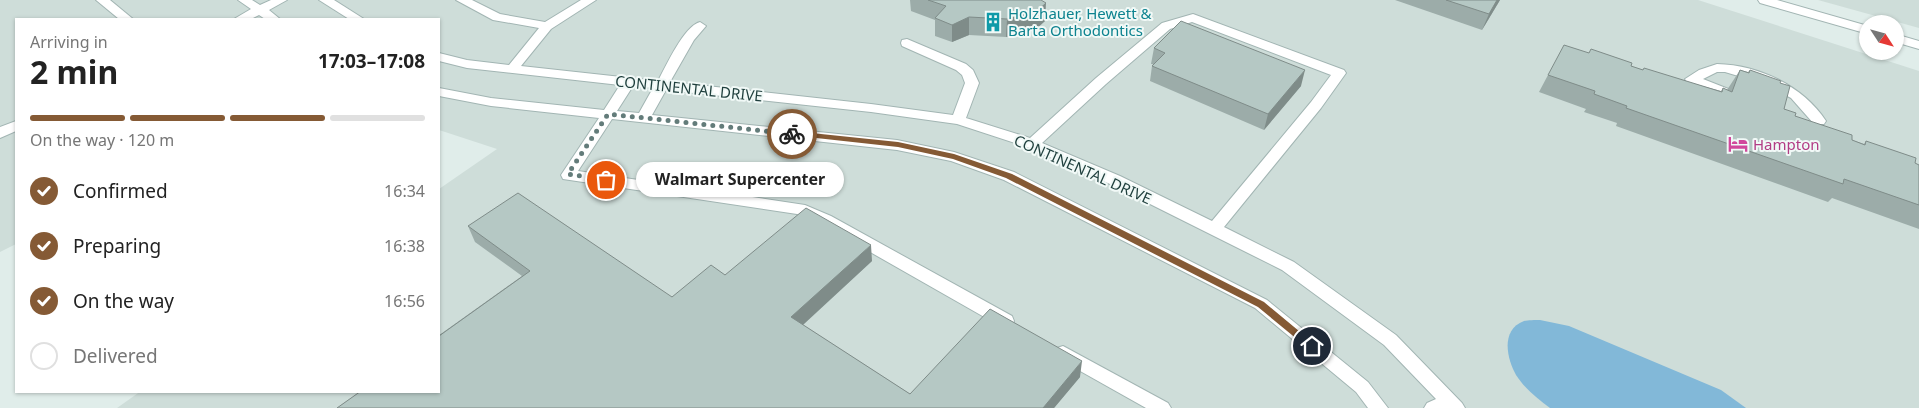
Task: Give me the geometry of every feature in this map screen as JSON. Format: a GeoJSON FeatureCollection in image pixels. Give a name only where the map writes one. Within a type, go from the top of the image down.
{"type":"FeatureCollection","features":[{"type":"Feature","properties":{"kind":"street"},"geometry":{"type":"LineString","coordinates":[[102,0],[126,18]]}},
{"type":"Feature","properties":{"kind":"street"},"geometry":{"type":"LineString","coordinates":[[244,0],[272,18]]}},
{"type":"Feature","properties":{"kind":"street"},"geometry":{"type":"LineString","coordinates":[[242,18],[281,0]]}},
{"type":"Feature","properties":{"kind":"street"},"geometry":{"type":"LineString","coordinates":[[325,0],[356,18]]}},
{"type":"Feature","properties":{"kind":"street"},"geometry":{"type":"LineString","coordinates":[[462,0],[497,17],[547,26]]}},
{"type":"Feature","properties":{"kind":"street"},"geometry":{"type":"LineString","coordinates":[[512,69],[547,26],[590,0]]}},
{"type":"Feature","properties":{"kind":"street"},"geometry":{"type":"LineString","coordinates":[[1769,1],[1859,27]]}},
{"type":"Feature","properties":{"kind":"street"},"geometry":{"type":"LineString","coordinates":[[1032,144],[1101,81],[1166,26],[1193,18],[1339,72],[1316,105],[1214,229]]}},
{"type":"Feature","properties":{"kind":"street"},"geometry":{"type":"LineString","coordinates":[[643,118],[689,38],[700,26]]}},
{"type":"Feature","properties":{"kind":"street"},"geometry":{"type":"LineString","coordinates":[[1904,41],[1919,45]]}},
{"type":"Feature","properties":{"kind":"street"},"geometry":{"type":"LineString","coordinates":[[907,43],[961,68],[968,74],[972,83],[958,120]]}},
{"type":"Feature","properties":{"kind":"street","name":"CONTINENTAL DRIVE"},"geometry":{"type":"LineString","coordinates":[[440,57],[468,64],[871,108],[958,120],[1032,144],[1115,180],[1288,266],[1390,340],[1446,406]]}},
{"type":"Feature","properties":{"kind":"street"},"geometry":{"type":"LineString","coordinates":[[1726,93],[1692,79],[1718,68],[1765,80],[1781,86],[1798,96],[1819,121]]}},
{"type":"Feature","properties":{"kind":"street"},"geometry":{"type":"LineString","coordinates":[[629,82],[568,174],[800,209],[826,220],[1015,326]]}},
{"type":"Feature","properties":{"kind":"street"},"geometry":{"type":"LineString","coordinates":[[440,92],[491,102],[898,145],[954,157],[1009,176],[1261,304],[1362,387],[1379,408]]}},
{"type":"Feature","properties":{"kind":"street"},"geometry":{"type":"LineString","coordinates":[[0,133],[15,126]]}},
{"type":"Feature","properties":{"kind":"street"},"geometry":{"type":"LineString","coordinates":[[1050,345],[1162,408]]}},
{"type":"Feature","properties":{"kind":"shaded area"},"geometry":{"type":"Polygon","coordinates":[[[0,0],[1698,0],[1859,52],[1859,60],[1885,60],[1919,71],[1919,408],[117,408],[138,393],[440,393],[440,188],[497,149],[440,130],[440,18],[15,18],[15,244],[0,252],[0,0]]]}},
{"type":"Feature","properties":{"kind":"shaded area"},"geometry":{"type":"Polygon","coordinates":[[[1818,0],[1919,0],[1919,28],[1904,24],[1904,15],[1872,15],[1818,0]]]}},
{"type":"Feature","properties":{"kind":"water"},"geometry":{"type":"Polygon","coordinates":[[[1540,320],[1569,326],[1721,390],[1746,408],[1550,408],[1532,393],[1516,375],[1508,353],[1511,331],[1516,325],[1524,321],[1540,320]]]}},
{"type":"Feature","properties":{"kind":"building"},"geometry":{"type":"Polygon","coordinates":[[[928,0],[1041,0],[1046,3],[1036,12],[1007,19],[969,17],[952,25],[935,18],[946,6],[928,0]]]}},
{"type":"Feature","properties":{"kind":"building"},"geometry":{"type":"Polygon","coordinates":[[[1446,0],[1497,0],[1489,14],[1446,0]]]}},
{"type":"Feature","properties":{"kind":"building"},"geometry":{"type":"Polygon","coordinates":[[[1181,21],[1305,70],[1268,114],[1152,66],[1165,53],[1154,48],[1181,21]]]}},
{"type":"Feature","properties":{"kind":"building"},"geometry":{"type":"Polygon","coordinates":[[[1564,45],[1589,53],[1591,49],[1632,63],[1631,66],[1643,70],[1644,68],[1722,92],[1723,88],[1732,92],[1740,70],[1749,73],[1750,70],[1781,81],[1780,83],[1790,86],[1784,109],[1796,113],[1795,116],[1852,135],[1852,140],[1865,145],[1866,141],[1916,158],[1915,163],[1919,165],[1919,205],[1844,179],[1843,184],[1626,108],[1627,106],[1594,94],[1595,91],[1548,75],[1564,45]]]}},
{"type":"Feature","properties":{"kind":"building"},"geometry":{"type":"Polygon","coordinates":[[[518,193],[672,297],[711,265],[725,275],[806,208],[871,245],[791,317],[910,394],[990,309],[1082,361],[1043,408],[337,408],[358,393],[440,393],[440,335],[530,271],[468,226],[518,193]]]}},
{"type":"Feature","properties":{"kind":"way so far"},"geometry":{"type":"LineString","coordinates":[[606,180],[568,174],[608,114],[792,134]]}},
{"type":"Feature","properties":{"kind":"place","name":"Holzhauer, Hewett & Barta Orthodontics"},"geometry":{"type":"Point","coordinates":[993,22]}},
{"type":"Feature","properties":{"kind":"place","name":"Hampton"},"geometry":{"type":"Point","coordinates":[1738,144]}},
{"type":"Feature","properties":{"kind":"place","name":"Walmart Supercenter"},"geometry":{"type":"Point","coordinates":[606,180]}},
{"type":"Feature","properties":{"kind":"route"},"geometry":{"type":"LineString","coordinates":[[792,134],[898,145],[954,157],[1009,176],[1261,304],[1312,346]]}}]}
